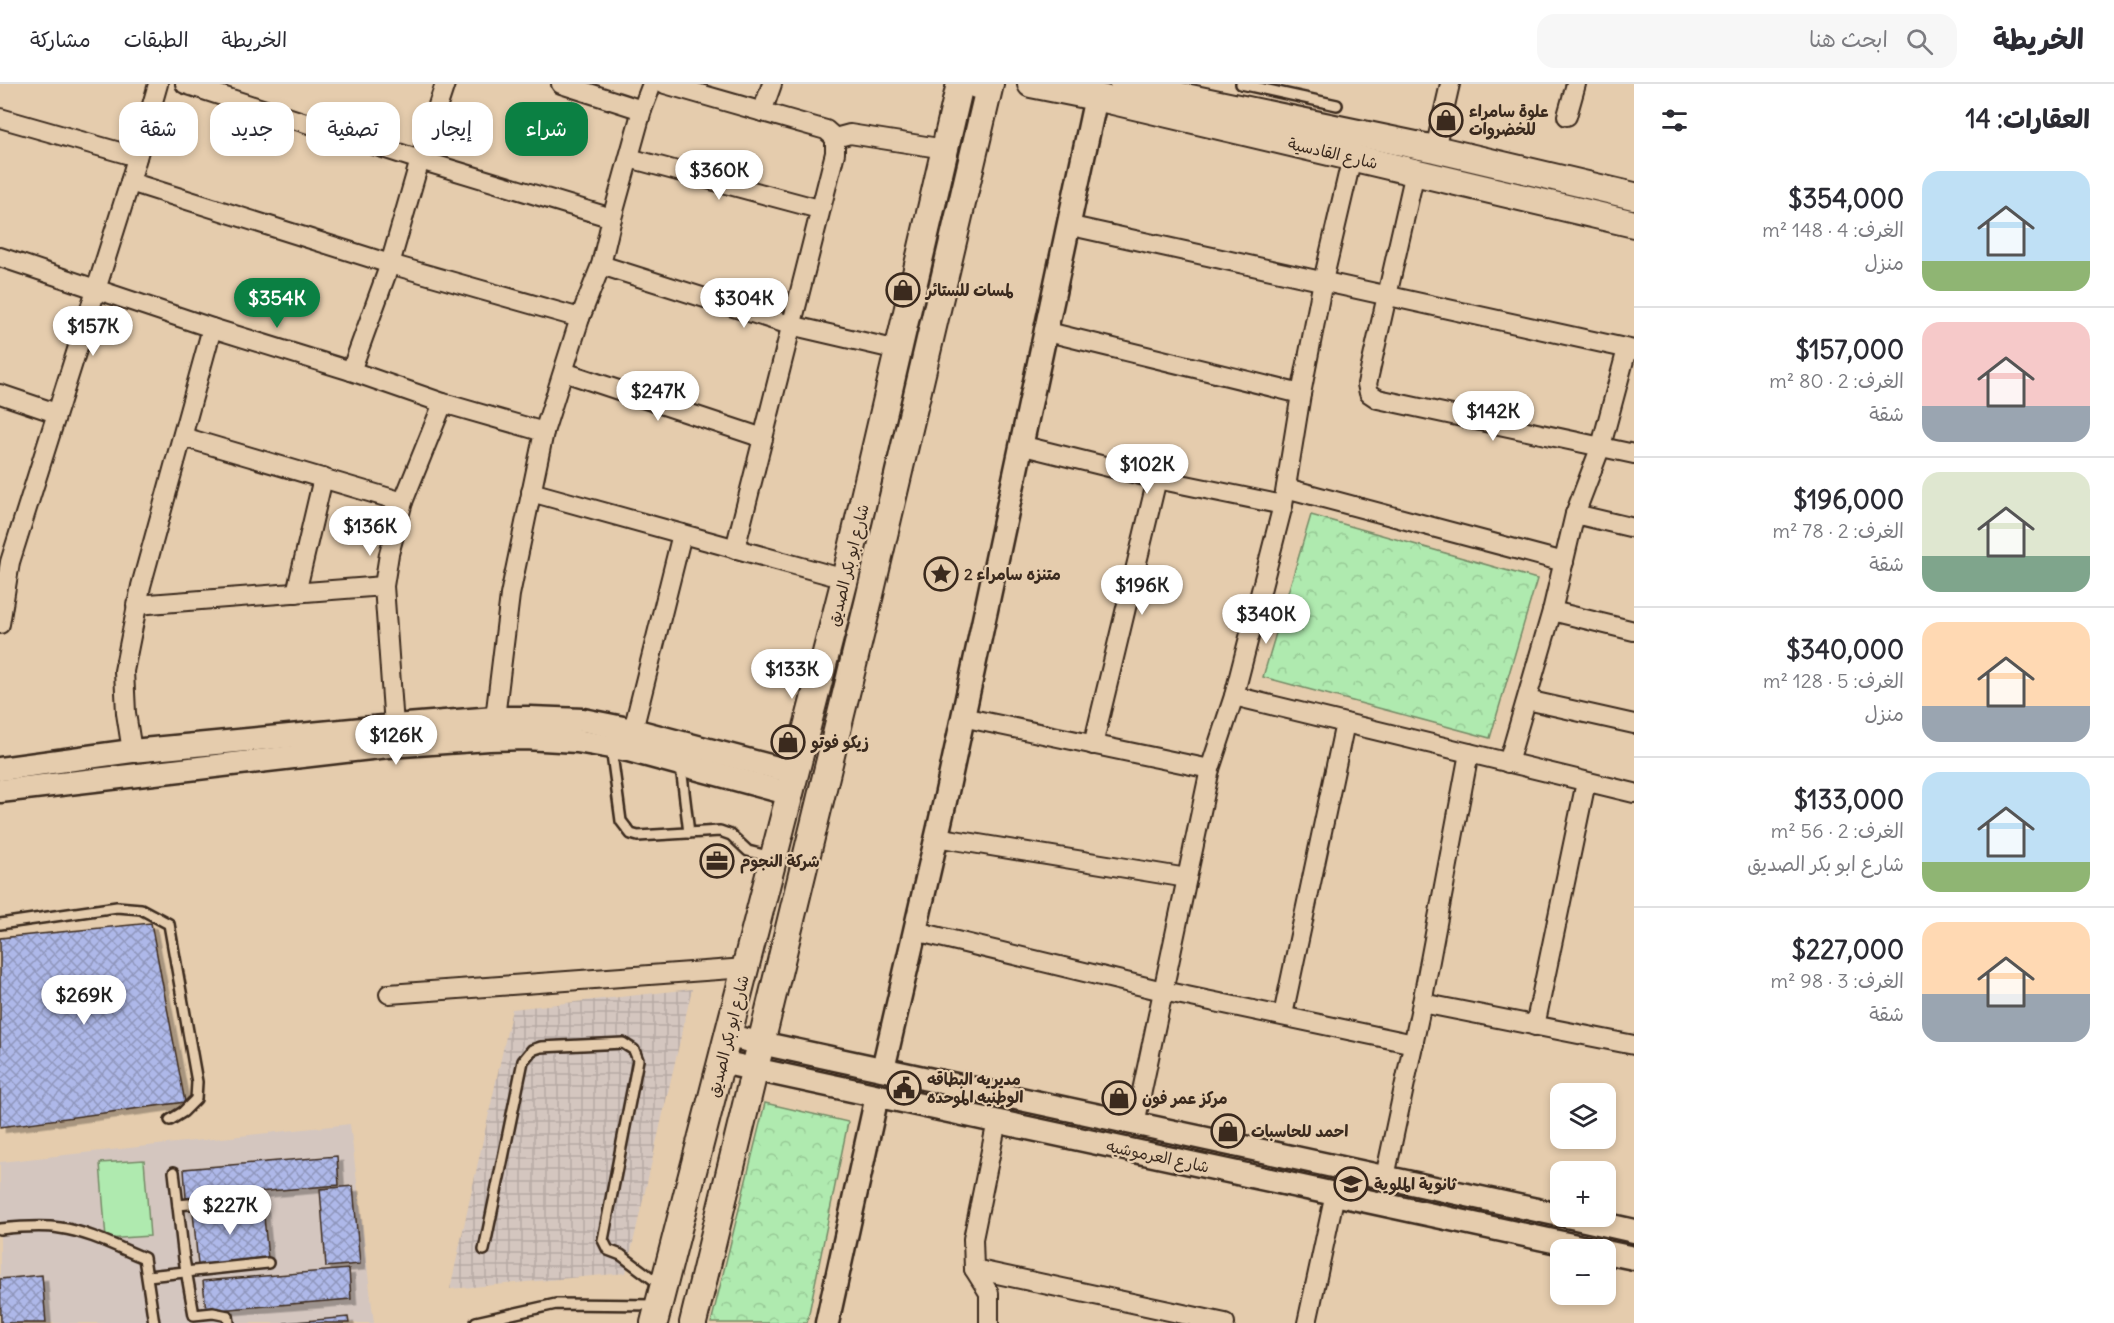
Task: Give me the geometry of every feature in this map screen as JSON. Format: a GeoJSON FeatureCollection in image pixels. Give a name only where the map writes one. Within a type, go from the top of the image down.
{"type":"FeatureCollection","features":[{"type":"Feature","properties":{"kind":"main road","name":"شارع ابو بكر الصديق"},"geometry":{"type":"LineString","coordinates":[[658,1305],[845,579],[960,84]]}},
{"type":"Feature","properties":{"kind":"main road","name":"شارع ابو بكر الصديق"},"geometry":{"type":"LineString","coordinates":[[693,1323],[866,610],[990,84]]}},
{"type":"Feature","properties":{"kind":"main road","name":"شارع القادسية"},"geometry":{"type":"LineString","coordinates":[[1031,84],[1096,97],[1634,224]]}},
{"type":"Feature","properties":{"kind":"main road","name":"شارع القادسية"},"geometry":{"type":"LineString","coordinates":[[1123,84],[1435,149],[1634,196]]}},
{"type":"Feature","properties":{"kind":"street"},"geometry":{"type":"LineString","coordinates":[[0,624],[5,561],[56,413],[130,182],[158,84]]}},
{"type":"Feature","properties":{"kind":"street"},"geometry":{"type":"LineString","coordinates":[[185,84],[420,160],[612,218]]}},
{"type":"Feature","properties":{"kind":"street"},"geometry":{"type":"LineString","coordinates":[[351,371],[390,264],[445,84]]}},
{"type":"Feature","properties":{"kind":"street"},"geometry":{"type":"LineString","coordinates":[[561,84],[642,110]]}},
{"type":"Feature","properties":{"kind":"street"},"geometry":{"type":"LineString","coordinates":[[495,718],[510,595],[544,432],[580,318],[601,265],[628,158],[652,84]]}},
{"type":"Feature","properties":{"kind":"street"},"geometry":{"type":"LineString","coordinates":[[665,84],[826,130],[835,138],[835,153],[819,209],[735,549]]}},
{"type":"Feature","properties":{"kind":"street"},"geometry":{"type":"LineString","coordinates":[[762,112],[772,84]]}},
{"type":"Feature","properties":{"kind":"street"},"geometry":{"type":"LineString","coordinates":[[1435,149],[1450,84]]}},
{"type":"Feature","properties":{"kind":"street"},"geometry":{"type":"LineString","coordinates":[[1567,116],[1576,84]]}},
{"type":"Feature","properties":{"kind":"street"},"geometry":{"type":"LineString","coordinates":[[882,1070],[936,837],[1096,97]]}},
{"type":"Feature","properties":{"kind":"street"},"geometry":{"type":"LineString","coordinates":[[0,118],[137,157]]}},
{"type":"Feature","properties":{"kind":"street"},"geometry":{"type":"LineString","coordinates":[[835,138],[850,134],[945,149]]}},
{"type":"Feature","properties":{"kind":"street"},"geometry":{"type":"LineString","coordinates":[[1135,1124],[1210,769],[1234,696],[1285,496],[1301,394],[1323,281],[1352,157]]}},
{"type":"Feature","properties":{"kind":"street"},"geometry":{"type":"LineString","coordinates":[[628,158],[819,209]]}},
{"type":"Feature","properties":{"kind":"street"},"geometry":{"type":"LineString","coordinates":[[1415,172],[1367,384],[1369,393],[1378,399],[1634,454]]}},
{"type":"Feature","properties":{"kind":"street"},"geometry":{"type":"LineString","coordinates":[[130,182],[390,264],[580,318]]}},
{"type":"Feature","properties":{"kind":"street"},"geometry":{"type":"LineString","coordinates":[[1068,225],[1631,349],[1601,446],[1575,514],[1552,611],[1508,763]]}},
{"type":"Feature","properties":{"kind":"street"},"geometry":{"type":"LineString","coordinates":[[0,257],[212,328],[544,432]]}},
{"type":"Feature","properties":{"kind":"street"},"geometry":{"type":"LineString","coordinates":[[601,265],[790,325],[898,350]]}},
{"type":"Feature","properties":{"kind":"street"},"geometry":{"type":"LineString","coordinates":[[132,751],[126,713],[124,671],[136,605],[212,328]]}},
{"type":"Feature","properties":{"kind":"street"},"geometry":{"type":"LineString","coordinates":[[1044,331],[1301,394]]}},
{"type":"Feature","properties":{"kind":"street"},"geometry":{"type":"LineString","coordinates":[[564,372],[763,438]]}},
{"type":"Feature","properties":{"kind":"street"},"geometry":{"type":"LineString","coordinates":[[0,394],[56,413]]}},
{"type":"Feature","properties":{"kind":"street"},"geometry":{"type":"LineString","coordinates":[[394,726],[384,586],[389,554],[403,502],[443,402]]}},
{"type":"Feature","properties":{"kind":"street"},"geometry":{"type":"LineString","coordinates":[[183,437],[403,502]]}},
{"type":"Feature","properties":{"kind":"street"},"geometry":{"type":"LineString","coordinates":[[1020,444],[1157,479],[1285,496],[1564,562]]}},
{"type":"Feature","properties":{"kind":"street"},"geometry":{"type":"LineString","coordinates":[[296,593],[323,478]]}},
{"type":"Feature","properties":{"kind":"street"},"geometry":{"type":"LineString","coordinates":[[1093,745],[1157,479]]}},
{"type":"Feature","properties":{"kind":"street"},"geometry":{"type":"LineString","coordinates":[[531,492],[845,579]]}},
{"type":"Feature","properties":{"kind":"street"},"geometry":{"type":"LineString","coordinates":[[1575,514],[1634,528]]}},
{"type":"Feature","properties":{"kind":"street"},"geometry":{"type":"LineString","coordinates":[[633,730],[682,534]]}},
{"type":"Feature","properties":{"kind":"street"},"geometry":{"type":"LineString","coordinates":[[136,605],[384,586]]}},
{"type":"Feature","properties":{"kind":"street"},"geometry":{"type":"LineString","coordinates":[[1552,611],[1634,631]]}},
{"type":"Feature","properties":{"kind":"street"},"geometry":{"type":"LineString","coordinates":[[1234,696],[1634,793]]}},
{"type":"Feature","properties":{"kind":"street"},"geometry":{"type":"LineString","coordinates":[[1527,700],[1634,724]]}},
{"type":"Feature","properties":{"kind":"street"},"geometry":{"type":"LineString","coordinates":[[962,717],[1210,769]]}},
{"type":"Feature","properties":{"kind":"street"},"geometry":{"type":"LineString","coordinates":[[0,769],[132,751],[495,718],[582,720],[633,730],[793,783]]}},
{"type":"Feature","properties":{"kind":"street"},"geometry":{"type":"LineString","coordinates":[[1282,1015],[1345,723]]}},
{"type":"Feature","properties":{"kind":"street"},"geometry":{"type":"LineString","coordinates":[[0,791],[388,746],[489,738],[568,740],[611,747],[681,765],[793,783]]}},
{"type":"Feature","properties":{"kind":"street"},"geometry":{"type":"LineString","coordinates":[[1385,1177],[1422,1003],[1469,753]]}},
{"type":"Feature","properties":{"kind":"street"},"geometry":{"type":"LineString","coordinates":[[1535,1026],[1586,782]]}},
{"type":"Feature","properties":{"kind":"street"},"geometry":{"type":"LineString","coordinates":[[936,837],[1187,878]]}},
{"type":"Feature","properties":{"kind":"street"},"geometry":{"type":"LineString","coordinates":[[915,931],[1163,991],[1413,1044]]}},
{"type":"Feature","properties":{"kind":"street"},"geometry":{"type":"LineString","coordinates":[[389,994],[746,968]]}},
{"type":"Feature","properties":{"kind":"street"},"geometry":{"type":"LineString","coordinates":[[1422,1003],[1634,1045]]}},
{"type":"Feature","properties":{"kind":"street","name":"شارع العرموشيه"},"geometry":{"type":"LineString","coordinates":[[728,1036],[1550,1213]]}},
{"type":"Feature","properties":{"kind":"street","name":"شارع العرموشيه"},"geometry":{"type":"LineString","coordinates":[[721,1062],[1550,1240]]}},
{"type":"Feature","properties":{"kind":"street"},"geometry":{"type":"LineString","coordinates":[[827,1323],[877,1096]]}},
{"type":"Feature","properties":{"kind":"street"},"geometry":{"type":"LineString","coordinates":[[989,1323],[989,1293],[974,1269],[973,1239],[997,1121]]}},
{"type":"Feature","properties":{"kind":"street"},"geometry":{"type":"LineString","coordinates":[[1289,1184],[1296,1158]]}},
{"type":"Feature","properties":{"kind":"street"},"geometry":{"type":"LineString","coordinates":[[1307,1323],[1335,1194]]}},
{"type":"Feature","properties":{"kind":"street"},"geometry":{"type":"LineString","coordinates":[[1616,1227],[1634,1231]]}},
{"type":"Feature","properties":{"kind":"street"},"geometry":{"type":"LineString","coordinates":[[1616,1254],[1634,1258]]}},
{"type":"Feature","properties":{"kind":"street"},"geometry":{"type":"LineString","coordinates":[[974,1269],[1225,1323]]}},
{"type":"Feature","properties":{"kind":"lane"},"geometry":{"type":"LineString","coordinates":[[1241,84],[1337,105]]}},
{"type":"Feature","properties":{"kind":"lane"},"geometry":{"type":"LineString","coordinates":[[611,747],[621,822],[631,834],[638,836],[725,832],[748,851],[774,857]]}},
{"type":"Feature","properties":{"kind":"lane"},"geometry":{"type":"LineString","coordinates":[[681,765],[689,833]]}},
{"type":"Feature","properties":{"kind":"lane"},"geometry":{"type":"LineString","coordinates":[[0,924],[117,907],[141,909],[157,915],[169,924],[197,1082],[196,1099],[183,1112],[170,1120]]}},
{"type":"Feature","properties":{"kind":"lane"},"geometry":{"type":"LineString","coordinates":[[484,1250],[523,1061],[532,1050],[541,1047],[623,1043],[634,1050],[638,1060],[603,1240],[608,1250],[621,1255],[658,1305]]}},
{"type":"Feature","properties":{"kind":"lane"},"geometry":{"type":"LineString","coordinates":[[174,1172],[186,1271],[194,1315],[213,1313],[228,1316],[229,1323]]}},
{"type":"Feature","properties":{"kind":"lane"},"geometry":{"type":"LineString","coordinates":[[178,1205],[253,1198]]}},
{"type":"Feature","properties":{"kind":"lane"},"geometry":{"type":"LineString","coordinates":[[0,1229],[61,1228],[94,1237],[144,1258],[154,1323]]}},
{"type":"Feature","properties":{"kind":"lane"},"geometry":{"type":"LineString","coordinates":[[148,1276],[268,1263]]}},
{"type":"Feature","properties":{"kind":"lane"},"geometry":{"type":"LineString","coordinates":[[476,1322],[556,1304],[658,1305]]}},
{"type":"Feature","properties":{"kind":"shaded area"},"geometry":{"type":"Polygon","coordinates":[[[692,989],[626,1273],[450,1289],[512,1009],[692,989]]]}},
{"type":"Feature","properties":{"kind":"shaded area"},"geometry":{"type":"Polygon","coordinates":[[[350,1124],[374,1323],[0,1323],[0,1162],[350,1124]]]}},
{"type":"Feature","properties":{"kind":"green space"},"geometry":{"type":"Polygon","coordinates":[[[1311,515],[1537,579],[1490,738],[1263,677],[1311,515]]]}},
{"type":"Feature","properties":{"kind":"green space"},"geometry":{"type":"Polygon","coordinates":[[[765,1103],[848,1122],[807,1323],[711,1323],[765,1103]]]}},
{"type":"Feature","properties":{"kind":"green space"},"geometry":{"type":"Polygon","coordinates":[[[144,1160],[150,1236],[106,1239],[100,1163],[144,1160]]]}},
{"type":"Feature","properties":{"kind":"building"},"geometry":{"type":"Polygon","coordinates":[[[151,923],[185,1102],[0,1127],[0,938],[151,923]]]}},
{"type":"Feature","properties":{"kind":"building"},"geometry":{"type":"Polygon","coordinates":[[[337,1156],[339,1185],[186,1198],[184,1169],[337,1156]]]}},
{"type":"Feature","properties":{"kind":"building"},"geometry":{"type":"Polygon","coordinates":[[[353,1186],[360,1264],[326,1267],[320,1189],[353,1186]]]}},
{"type":"Feature","properties":{"kind":"building"},"geometry":{"type":"Polygon","coordinates":[[[263,1206],[268,1259],[198,1265],[193,1212],[263,1206]]]}},
{"type":"Feature","properties":{"kind":"building"},"geometry":{"type":"Polygon","coordinates":[[[349,1269],[351,1299],[206,1311],[203,1281],[349,1269]]]}},
{"type":"Feature","properties":{"kind":"building"},"geometry":{"type":"Polygon","coordinates":[[[42,1275],[46,1323],[1,1323],[0,1279],[42,1275]]]}},
{"type":"Feature","properties":{"kind":"building"},"geometry":{"type":"Polygon","coordinates":[[[348,1317],[349,1323],[284,1323],[348,1317]]]}},
{"type":"Feature","properties":{"kind":"place","name":"علوة سامراء للخضروات"},"geometry":{"type":"Point","coordinates":[1446,120]}},
{"type":"Feature","properties":{"kind":"place","name":"لمسات للستائر"},"geometry":{"type":"Point","coordinates":[903,290]}},
{"type":"Feature","properties":{"kind":"place","name":"متنزه سامراء 2"},"geometry":{"type":"Point","coordinates":[941,574]}},
{"type":"Feature","properties":{"kind":"place","name":"زيكو فوتو"},"geometry":{"type":"Point","coordinates":[788,742]}},
{"type":"Feature","properties":{"kind":"place","name":"شركة النجوم"},"geometry":{"type":"Point","coordinates":[717,861]}},
{"type":"Feature","properties":{"kind":"place","name":"مديريه البطاقه الوطنيه الموحده"},"geometry":{"type":"Point","coordinates":[904,1088]}},
{"type":"Feature","properties":{"kind":"place","name":"مركز عمر فون"},"geometry":{"type":"Point","coordinates":[1119,1098]}},
{"type":"Feature","properties":{"kind":"place","name":"احمد للحاسبات"},"geometry":{"type":"Point","coordinates":[1228,1131]}},
{"type":"Feature","properties":{"kind":"place","name":"ثانوية الملوية"},"geometry":{"type":"Point","coordinates":[1351,1184]}}]}
